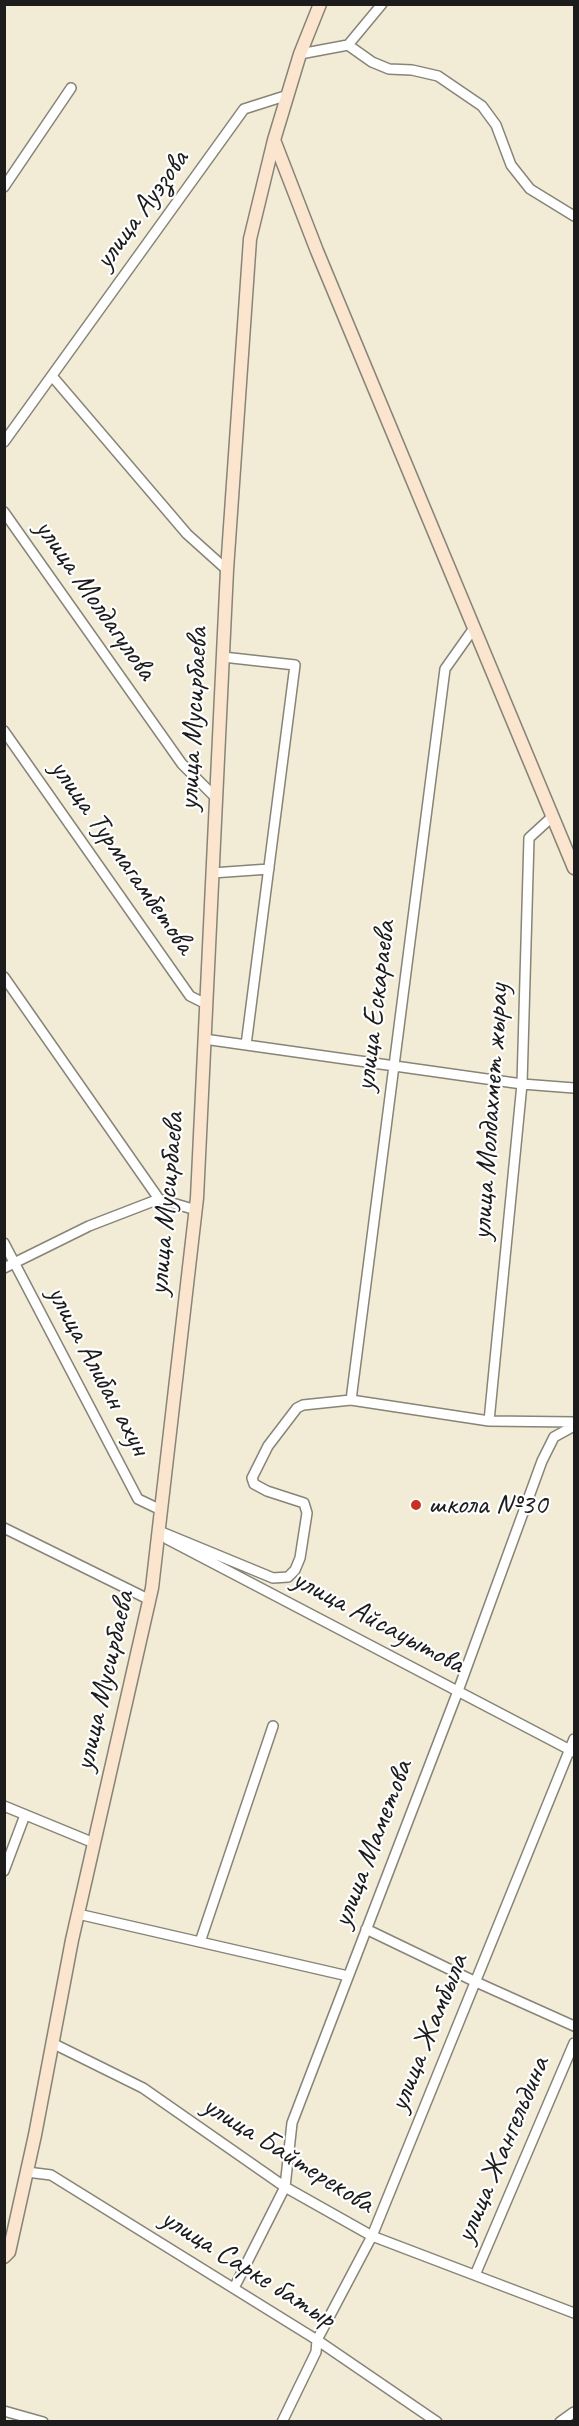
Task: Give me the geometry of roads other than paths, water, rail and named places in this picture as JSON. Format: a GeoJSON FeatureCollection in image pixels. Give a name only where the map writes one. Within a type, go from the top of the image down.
{"type":"FeatureCollection","features":[{"type":"Feature","properties":{"kind":"street","name":"улица Мусирбаева"},"geometry":{"type":"LineString","coordinates":[[4,2257],[9,2252],[27,2172],[78,1914],[150,1600],[195,1210],[222,657],[250,239],[274,140],[300,54],[320,4]]}},
{"type":"Feature","properties":{"kind":"street"},"geometry":{"type":"LineString","coordinates":[[300,54],[348,45],[382,4]]}},
{"type":"Feature","properties":{"kind":"street"},"geometry":{"type":"LineString","coordinates":[[348,45],[372,62],[388,69],[412,70],[438,76],[482,106],[495,125],[511,165],[530,189],[574,216]]}},
{"type":"Feature","properties":{"kind":"street"},"geometry":{"type":"LineString","coordinates":[[4,187],[71,88]]}},
{"type":"Feature","properties":{"kind":"street","name":"улица Ауэзова"},"geometry":{"type":"LineString","coordinates":[[4,442],[244,109],[288,95]]}},
{"type":"Feature","properties":{"kind":"street"},"geometry":{"type":"LineString","coordinates":[[274,140],[317,251],[574,868]]}},
{"type":"Feature","properties":{"kind":"street"},"geometry":{"type":"LineString","coordinates":[[52,376],[187,534],[227,570]]}},
{"type":"Feature","properties":{"kind":"street","name":"улица Молдагулова"},"geometry":{"type":"LineString","coordinates":[[4,512],[182,764],[216,798]]}},
{"type":"Feature","properties":{"kind":"street","name":"улица Ескараева"},"geometry":{"type":"LineString","coordinates":[[351,1400],[445,669],[474,628]]}},
{"type":"Feature","properties":{"kind":"street"},"geometry":{"type":"LineString","coordinates":[[222,657],[296,665],[246,1045]]}},
{"type":"Feature","properties":{"kind":"street","name":"улица Турмагамбетова"},"geometry":{"type":"LineString","coordinates":[[4,731],[190,996],[206,1004]]}},
{"type":"Feature","properties":{"kind":"street","name":"улица Молдахмет жырау"},"geometry":{"type":"LineString","coordinates":[[489,1421],[522,1084],[529,838],[553,816]]}},
{"type":"Feature","properties":{"kind":"street"},"geometry":{"type":"LineString","coordinates":[[212,873],[269,869]]}},
{"type":"Feature","properties":{"kind":"street"},"geometry":{"type":"LineString","coordinates":[[4,977],[159,1199]]}},
{"type":"Feature","properties":{"kind":"street"},"geometry":{"type":"LineString","coordinates":[[204,1039],[522,1084],[574,1088]]}},
{"type":"Feature","properties":{"kind":"street"},"geometry":{"type":"LineString","coordinates":[[4,1268],[89,1226],[159,1199],[195,1210]]}},
{"type":"Feature","properties":{"kind":"street","name":"улица Алибан ахун"},"geometry":{"type":"LineString","coordinates":[[4,1243],[138,1499],[161,1510]]}},
{"type":"Feature","properties":{"kind":"street"},"geometry":{"type":"LineString","coordinates":[[159,1533],[273,1578],[288,1577],[296,1570],[307,1513],[304,1503],[254,1484],[252,1478],[256,1466],[297,1408],[303,1405],[351,1400],[489,1421],[574,1424]]}},
{"type":"Feature","properties":{"kind":"street","name":"улица Маметова"},"geometry":{"type":"LineString","coordinates":[[234,2288],[285,2187],[291,2123],[458,1691],[542,1461],[554,1437],[574,1424]]}},
{"type":"Feature","properties":{"kind":"street"},"geometry":{"type":"LineString","coordinates":[[4,1528],[150,1600]]}},
{"type":"Feature","properties":{"kind":"street","name":"улица Айсауытова"},"geometry":{"type":"LineString","coordinates":[[159,1533],[572,1751]]}},
{"type":"Feature","properties":{"kind":"street"},"geometry":{"type":"LineString","coordinates":[[200,1942],[273,1726]]}},
{"type":"Feature","properties":{"kind":"street","name":"улица Жамбыла"},"geometry":{"type":"LineString","coordinates":[[282,2421],[316,2352],[317,2340],[372,2236],[572,1751],[574,1739]]}},
{"type":"Feature","properties":{"kind":"street"},"geometry":{"type":"LineString","coordinates":[[4,1806],[94,1843]]}},
{"type":"Feature","properties":{"kind":"street"},"geometry":{"type":"LineString","coordinates":[[4,1871],[25,1815]]}},
{"type":"Feature","properties":{"kind":"street"},"geometry":{"type":"LineString","coordinates":[[78,1914],[348,1976]]}},
{"type":"Feature","properties":{"kind":"street"},"geometry":{"type":"LineString","coordinates":[[366,1929],[574,2026]]}},
{"type":"Feature","properties":{"kind":"street","name":"улица Байтерекова"},"geometry":{"type":"LineString","coordinates":[[52,2043],[143,2088],[285,2187],[372,2236],[574,2313]]}},
{"type":"Feature","properties":{"kind":"street","name":"улица Жангельдина"},"geometry":{"type":"LineString","coordinates":[[475,2275],[574,2043]]}},
{"type":"Feature","properties":{"kind":"street","name":"улица Сарке батыр"},"geometry":{"type":"LineString","coordinates":[[27,2172],[51,2175],[317,2340],[437,2421]]}},
{"type":"Feature","properties":{"kind":"street"},"geometry":{"type":"LineString","coordinates":[[4,2411],[43,2421]]}},
{"type":"Feature","properties":{"kind":"street"},"geometry":{"type":"LineString","coordinates":[[560,2421],[574,2412]]}},
{"type":"Feature","properties":{"kind":"place","name":"школа №30"},"geometry":{"type":"Point","coordinates":[416,1505]}}]}
